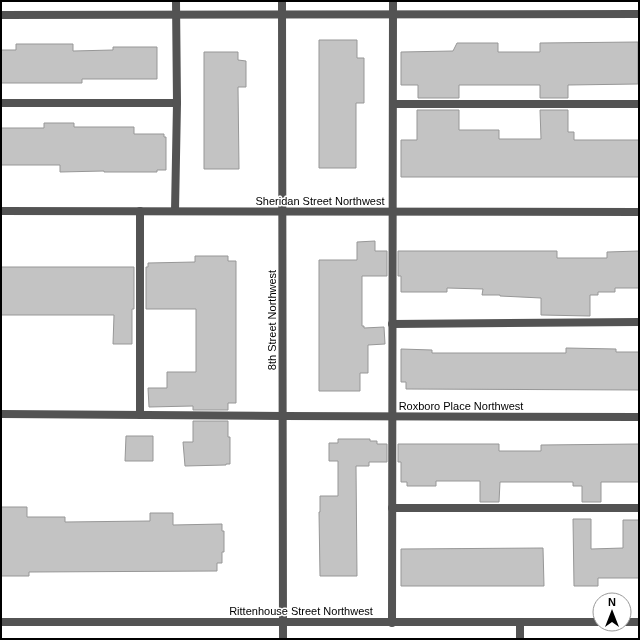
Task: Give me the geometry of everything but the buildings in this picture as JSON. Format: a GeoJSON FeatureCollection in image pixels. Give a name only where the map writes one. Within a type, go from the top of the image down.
{"type":"FeatureCollection","features":[{"type":"Feature","properties":{"kind":"street"},"geometry":{"type":"LineString","coordinates":[[175,211],[177,103],[176,1]]}},
{"type":"Feature","properties":{"kind":"street","name":"8th Street Northwest"},"geometry":{"type":"LineString","coordinates":[[282,1],[283,639]]}},
{"type":"Feature","properties":{"kind":"street"},"geometry":{"type":"LineString","coordinates":[[392,622],[393,1]]}},
{"type":"Feature","properties":{"kind":"street"},"geometry":{"type":"LineString","coordinates":[[1,15],[639,14]]}},
{"type":"Feature","properties":{"kind":"street"},"geometry":{"type":"LineString","coordinates":[[1,103],[177,103]]}},
{"type":"Feature","properties":{"kind":"street"},"geometry":{"type":"LineString","coordinates":[[393,104],[639,104]]}},
{"type":"Feature","properties":{"kind":"street","name":"Sheridan Street Northwest"},"geometry":{"type":"LineString","coordinates":[[1,211],[639,212]]}},
{"type":"Feature","properties":{"kind":"street"},"geometry":{"type":"LineString","coordinates":[[140,211],[140,415]]}},
{"type":"Feature","properties":{"kind":"street"},"geometry":{"type":"LineString","coordinates":[[392,324],[639,322]]}},
{"type":"Feature","properties":{"kind":"street","name":"Roxboro Place Northwest"},"geometry":{"type":"LineString","coordinates":[[1,414],[639,417]]}},
{"type":"Feature","properties":{"kind":"street"},"geometry":{"type":"LineString","coordinates":[[392,508],[639,508]]}},
{"type":"Feature","properties":{"kind":"street","name":"Rittenhouse Street Northwest"},"geometry":{"type":"LineString","coordinates":[[1,622],[592,622]]}},
{"type":"Feature","properties":{"kind":"street"},"geometry":{"type":"LineString","coordinates":[[520,622],[520,639]]}}]}
